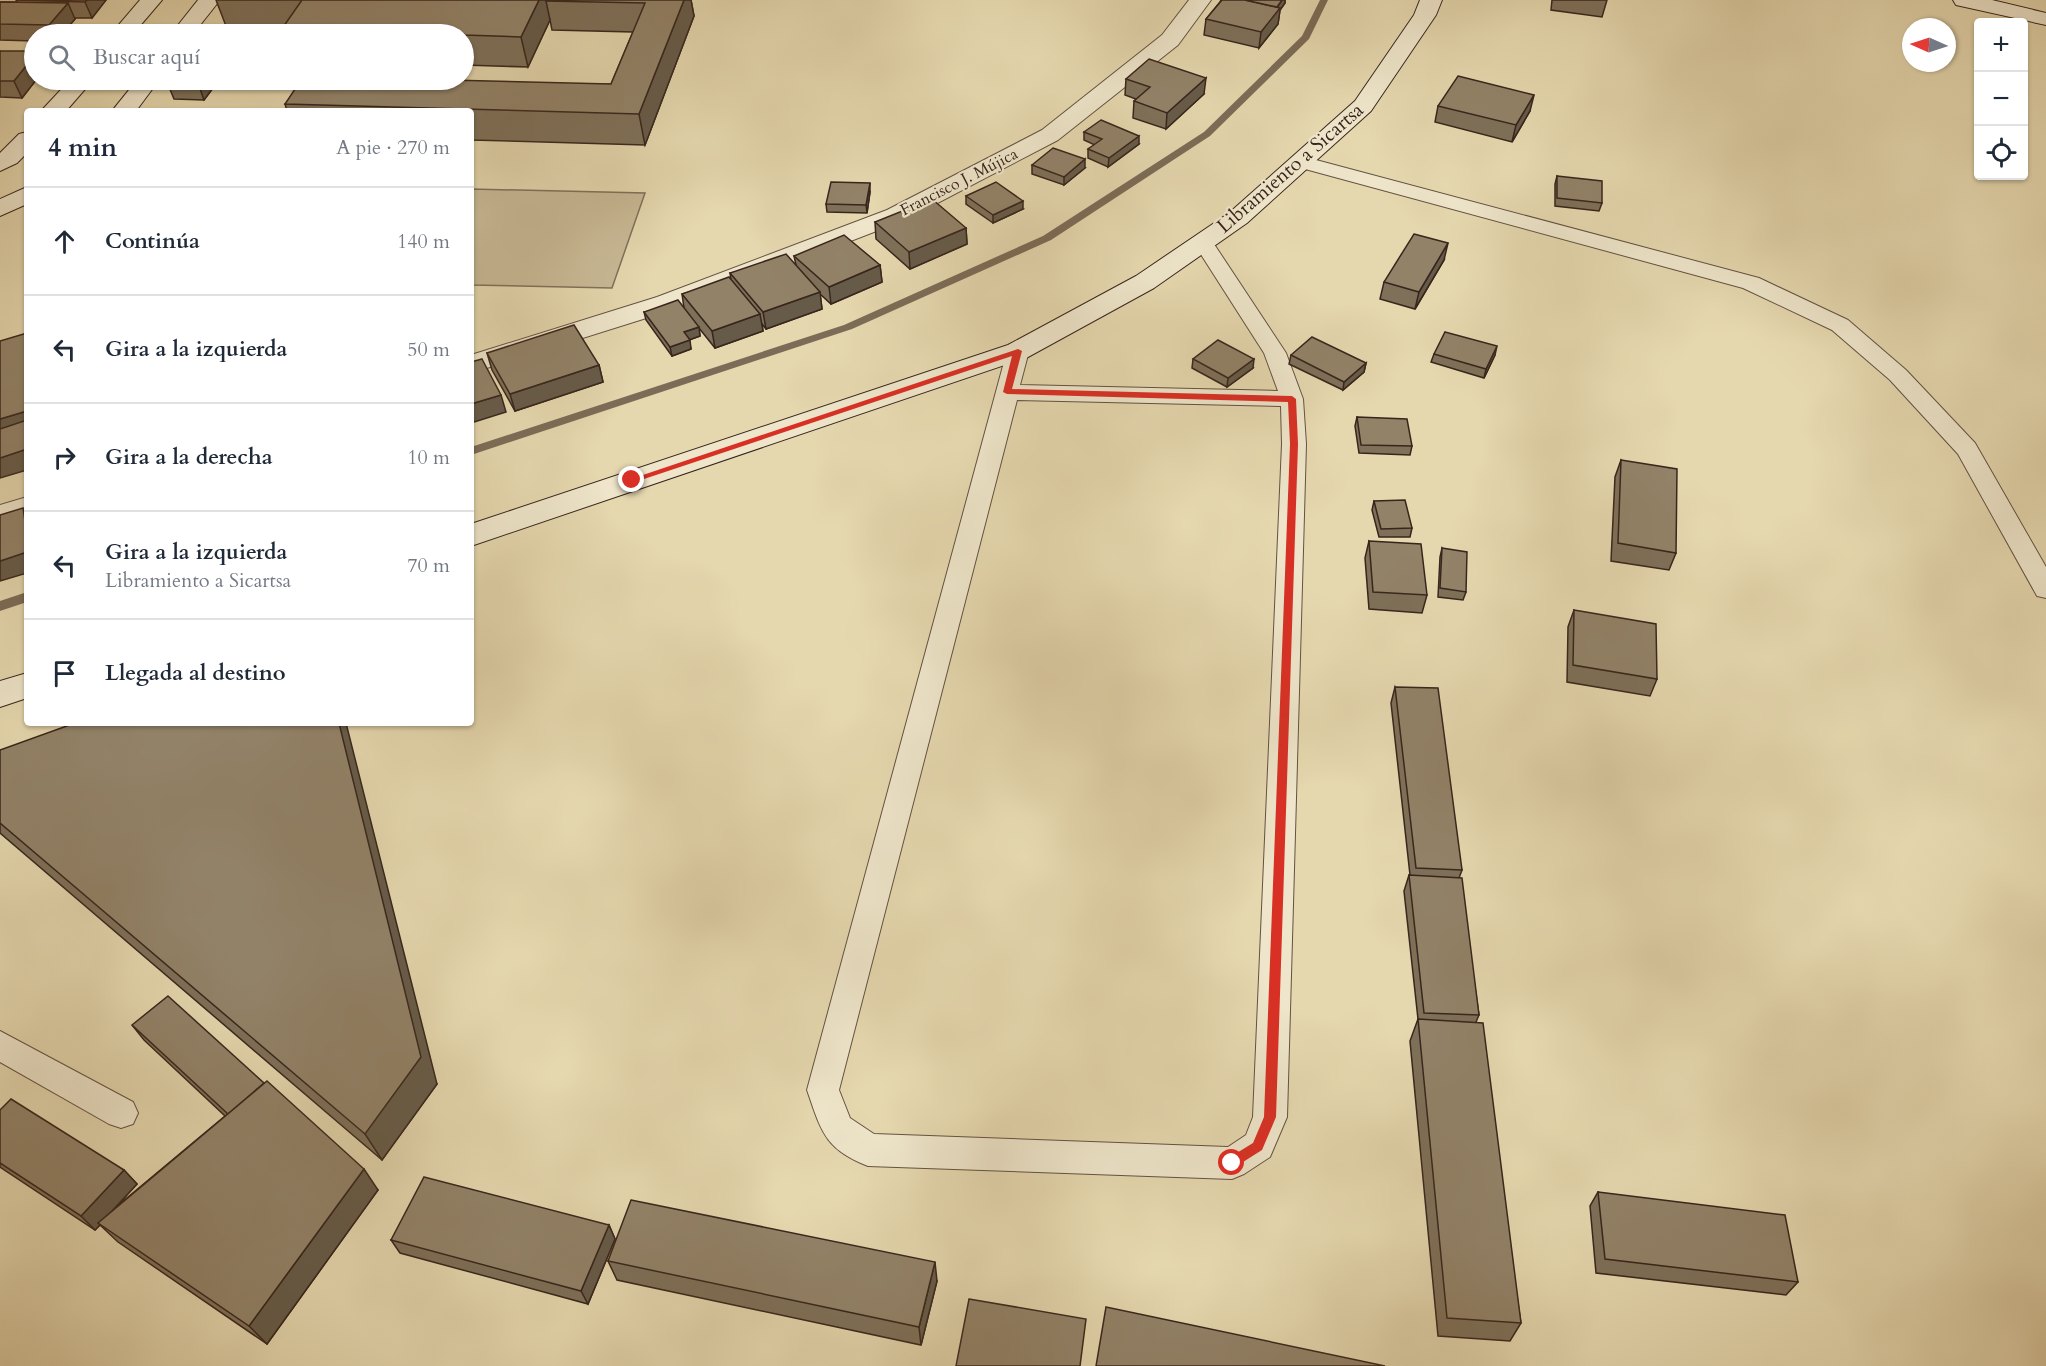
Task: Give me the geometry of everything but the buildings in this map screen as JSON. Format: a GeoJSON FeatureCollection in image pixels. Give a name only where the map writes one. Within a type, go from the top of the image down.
{"type":"FeatureCollection","features":[{"type":"Feature","properties":{"kind":"main road"},"geometry":{"type":"LineString","coordinates":[[131,24],[151,0]]}},
{"type":"Feature","properties":{"kind":"main road"},"geometry":{"type":"LineString","coordinates":[[190,24],[209,0]]}},
{"type":"Feature","properties":{"kind":"main road","name":"Francisco J. Mújica"},"geometry":{"type":"LineString","coordinates":[[474,363],[666,303],[896,215],[1050,135],[1170,40],[1200,0]]}},
{"type":"Feature","properties":{"kind":"main road","name":"Libramiento a Sicartsa"},"geometry":{"type":"LineString","coordinates":[[474,534],[1018,351],[1145,282],[1238,218],[1363,106],[1425,15],[1431,0]]}},
{"type":"Feature","properties":{"kind":"main road"},"geometry":{"type":"LineString","coordinates":[[1964,0],[2046,19]]}},
{"type":"Feature","properties":{"kind":"main road"},"geometry":{"type":"LineString","coordinates":[[56,108],[73,90]]}},
{"type":"Feature","properties":{"kind":"main road"},"geometry":{"type":"LineString","coordinates":[[126,108],[140,90]]}},
{"type":"Feature","properties":{"kind":"main road"},"geometry":{"type":"LineString","coordinates":[[0,164],[24,142]]}},
{"type":"Feature","properties":{"kind":"main road"},"geometry":{"type":"LineString","coordinates":[[0,209],[24,196]]}},
{"type":"Feature","properties":{"kind":"main road"},"geometry":{"type":"LineString","coordinates":[[0,516],[24,508]]}},
{"type":"Feature","properties":{"kind":"main road"},"geometry":{"type":"LineString","coordinates":[[0,694],[24,686]]}},
{"type":"Feature","properties":{"kind":"lane"},"geometry":{"type":"LineString","coordinates":[[1301,162],[1750,283],[1840,325],[1898,375],[1967,449],[2046,589]]}},
{"type":"Feature","properties":{"kind":"lane"},"geometry":{"type":"LineString","coordinates":[[1018,351],[824,1090],[837,1128],[868,1150],[1232,1163],[1258,1146],[1270,1117],[1294,456],[1292,399],[1275,353],[1203,242]]}},
{"type":"Feature","properties":{"kind":"lane"},"geometry":{"type":"LineString","coordinates":[[1007,392],[1292,399]]}},
{"type":"Feature","properties":{"kind":"lane"},"geometry":{"type":"LineString","coordinates":[[0,1045],[121,1113]]}},
{"type":"Feature","properties":{"kind":"shaded area"},"geometry":{"type":"Polygon","coordinates":[[[474,189],[645,193],[612,288],[474,285],[474,189]]]}},
{"type":"Feature","properties":{"kind":"waterway"},"geometry":{"type":"LineString","coordinates":[[474,450],[848,327],[1047,238],[1207,134],[1306,37],[1324,0]]}},
{"type":"Feature","properties":{"kind":"waterway"},"geometry":{"type":"LineString","coordinates":[[0,606],[24,598]]}},
{"type":"Feature","properties":{"kind":"route"},"geometry":{"type":"LineString","coordinates":[[632,480],[1018,351],[1007,392],[1292,399],[1294,444],[1270,1117],[1258,1146],[1232,1163]]}}]}
